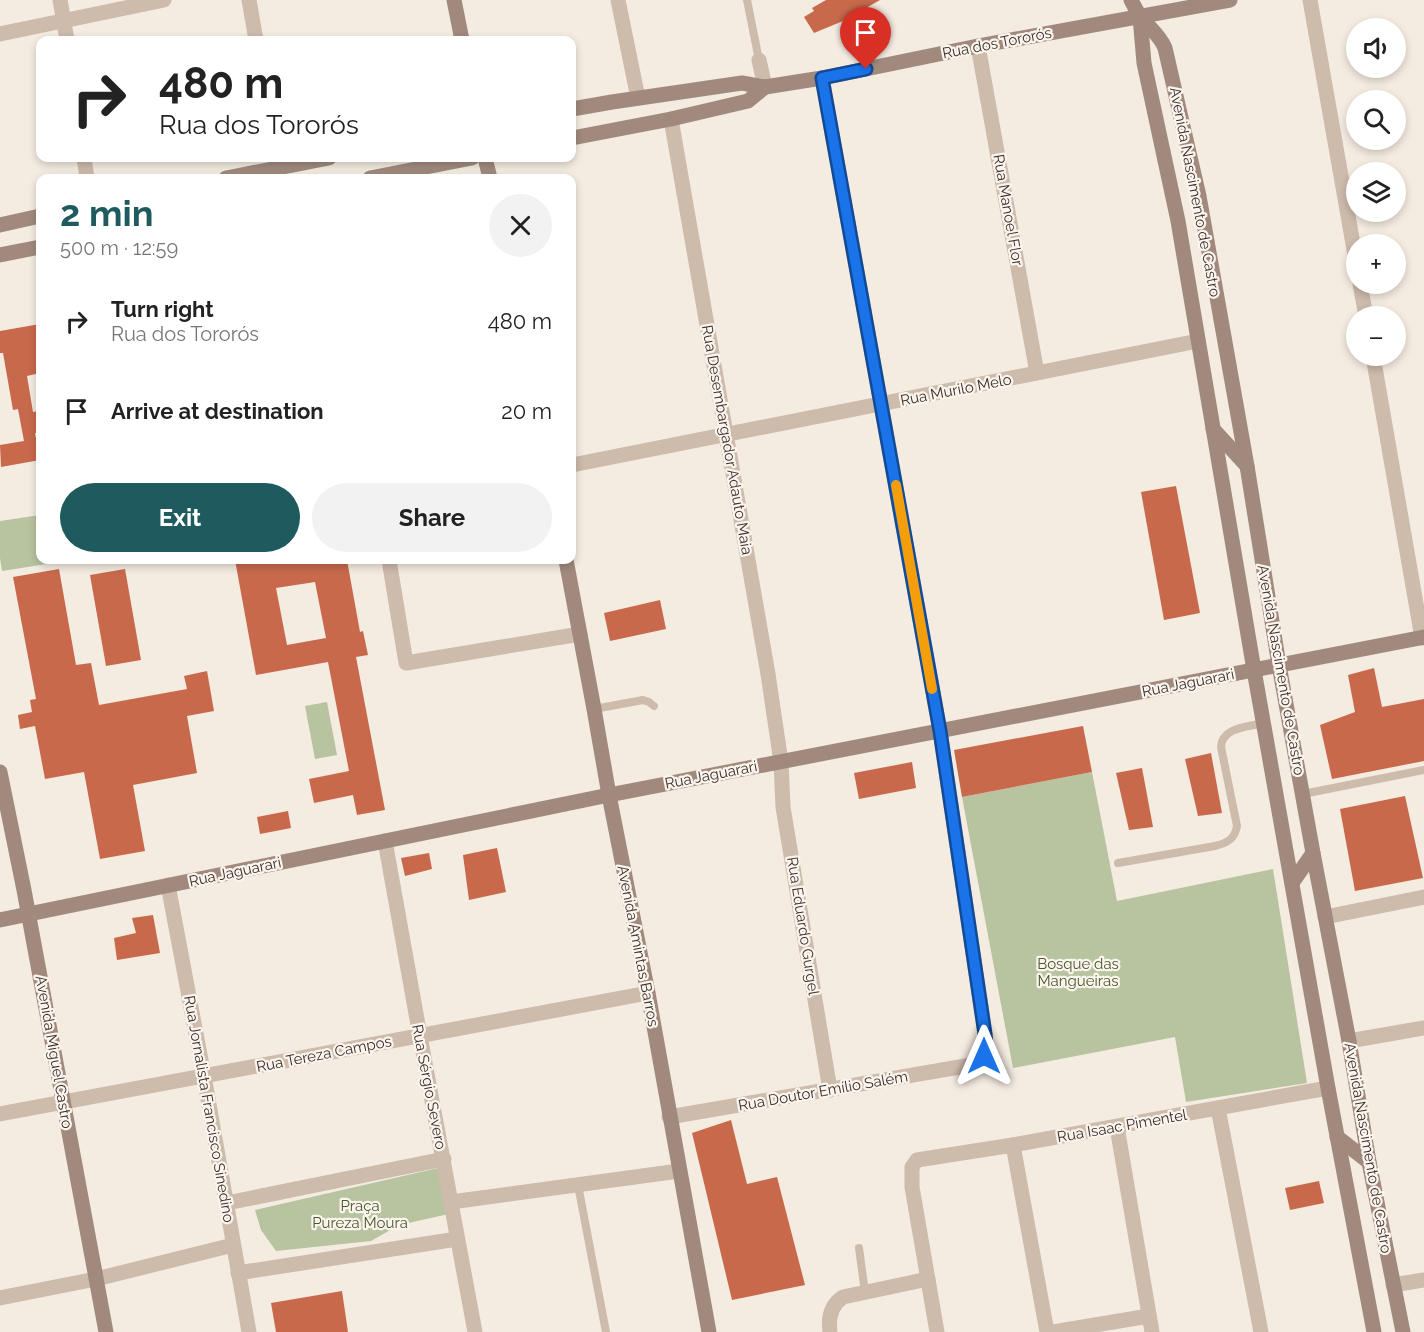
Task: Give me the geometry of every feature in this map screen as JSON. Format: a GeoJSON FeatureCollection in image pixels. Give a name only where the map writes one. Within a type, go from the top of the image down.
{"type":"FeatureCollection","features":[{"type":"Feature","properties":{"kind":"main road"},"geometry":{"type":"LineString","coordinates":[[454,0],[461,36]]}},
{"type":"Feature","properties":{"kind":"main road","name":"Avenida Nascimento de Castro"},"geometry":{"type":"LineString","coordinates":[[1131,0],[1140,17],[1154,30],[1165,48],[1199,196],[1247,466],[1279,665],[1349,1041],[1369,1162],[1403,1332]]}},
{"type":"Feature","properties":{"kind":"main road","name":"Rua dos Tororós"},"geometry":{"type":"LineString","coordinates":[[576,108],[742,83],[765,87],[822,78],[978,46],[1230,0]]}},
{"type":"Feature","properties":{"kind":"main road","name":"Avenida Nascimento de Castro"},"geometry":{"type":"LineString","coordinates":[[1140,17],[1144,63],[1178,221],[1254,670],[1374,1332]]}},
{"type":"Feature","properties":{"kind":"main road","name":"Rua dos Tororós"},"geometry":{"type":"LineString","coordinates":[[576,137],[748,101],[765,87]]}},
{"type":"Feature","properties":{"kind":"main road"},"geometry":{"type":"LineString","coordinates":[[612,102],[618,129]]}},
{"type":"Feature","properties":{"kind":"main road"},"geometry":{"type":"LineString","coordinates":[[390,174],[452,162]]}},
{"type":"Feature","properties":{"kind":"main road"},"geometry":{"type":"LineString","coordinates":[[240,174],[278,163]]}},
{"type":"Feature","properties":{"kind":"main road"},"geometry":{"type":"LineString","coordinates":[[1178,221],[1199,196]]}},
{"type":"Feature","properties":{"kind":"main road"},"geometry":{"type":"LineString","coordinates":[[0,225],[36,217]]}},
{"type":"Feature","properties":{"kind":"main road"},"geometry":{"type":"LineString","coordinates":[[0,255],[36,248]]}},
{"type":"Feature","properties":{"kind":"main road"},"geometry":{"type":"LineString","coordinates":[[1213,429],[1247,466]]}},
{"type":"Feature","properties":{"kind":"main road","name":"Avenida Amintas Barros"},"geometry":{"type":"LineString","coordinates":[[567,564],[709,1332]]}},
{"type":"Feature","properties":{"kind":"main road","name":"Rua Jaguarari"},"geometry":{"type":"LineString","coordinates":[[0,920],[609,795],[1423,638]]}},
{"type":"Feature","properties":{"kind":"main road","name":"Avenida Miguel Castro"},"geometry":{"type":"LineString","coordinates":[[0,772],[106,1332]]}},
{"type":"Feature","properties":{"kind":"main road"},"geometry":{"type":"LineString","coordinates":[[1292,883],[1313,853]]}},
{"type":"Feature","properties":{"kind":"main road"},"geometry":{"type":"LineString","coordinates":[[1337,1137],[1369,1162]]}},
{"type":"Feature","properties":{"kind":"street"},"geometry":{"type":"LineString","coordinates":[[60,0],[65,36]]}},
{"type":"Feature","properties":{"kind":"street"},"geometry":{"type":"LineString","coordinates":[[0,34],[164,0]]}},
{"type":"Feature","properties":{"kind":"street"},"geometry":{"type":"LineString","coordinates":[[249,0],[255,36]]}},
{"type":"Feature","properties":{"kind":"street"},"geometry":{"type":"LineString","coordinates":[[618,0],[638,98]]}},
{"type":"Feature","properties":{"kind":"street"},"geometry":{"type":"LineString","coordinates":[[1310,0],[1351,234]]}},
{"type":"Feature","properties":{"kind":"street","name":"Rua Manoel Flor"},"geometry":{"type":"LineString","coordinates":[[978,46],[1037,373]]}},
{"type":"Feature","properties":{"kind":"street"},"geometry":{"type":"LineString","coordinates":[[759,60],[765,87]]}},
{"type":"Feature","properties":{"kind":"street"},"geometry":{"type":"LineString","coordinates":[[822,78],[940,731]]}},
{"type":"Feature","properties":{"kind":"street","name":"Rua Desembargador Adauto Maia"},"geometry":{"type":"LineString","coordinates":[[670,119],[727,435],[781,762]]}},
{"type":"Feature","properties":{"kind":"street","name":"Rua Murilo Melo"},"geometry":{"type":"LineString","coordinates":[[576,464],[1198,341]]}},
{"type":"Feature","properties":{"kind":"street"},"geometry":{"type":"LineString","coordinates":[[1375,366],[1423,638]]}},
{"type":"Feature","properties":{"kind":"street"},"geometry":{"type":"LineString","coordinates":[[390,564],[406,663],[580,634]]}},
{"type":"Feature","properties":{"kind":"street","name":"Rua Doutor Emílio Salém"},"geometry":{"type":"LineString","coordinates":[[669,1118],[977,1064],[981,1061],[985,1053],[985,1034],[940,731]]}},
{"type":"Feature","properties":{"kind":"street","name":"Rua Eduardo Gurgel"},"geometry":{"type":"LineString","coordinates":[[781,762],[783,807],[830,1090]]}},
{"type":"Feature","properties":{"kind":"street","name":"Rua Sérgio Severo"},"geometry":{"type":"LineString","coordinates":[[385,841],[475,1332]]}},
{"type":"Feature","properties":{"kind":"street","name":"Rua Jornalista Francisco Sinedino"},"geometry":{"type":"LineString","coordinates":[[168,885],[249,1332]]}},
{"type":"Feature","properties":{"kind":"street"},"geometry":{"type":"LineString","coordinates":[[1325,916],[1424,897]]}},
{"type":"Feature","properties":{"kind":"street","name":"Rua Tereza Campos"},"geometry":{"type":"LineString","coordinates":[[0,1114],[648,993]]}},
{"type":"Feature","properties":{"kind":"street"},"geometry":{"type":"LineString","coordinates":[[1349,1041],[1424,1028]]}},
{"type":"Feature","properties":{"kind":"street","name":"Rua Isaac Pimentel"},"geometry":{"type":"LineString","coordinates":[[928,1279],[912,1187],[912,1170],[918,1159],[1013,1145],[1328,1088]]}},
{"type":"Feature","properties":{"kind":"street"},"geometry":{"type":"LineString","coordinates":[[1218,1108],[1261,1332]]}},
{"type":"Feature","properties":{"kind":"street"},"geometry":{"type":"LineString","coordinates":[[1116,1127],[1152,1332]]}},
{"type":"Feature","properties":{"kind":"street"},"geometry":{"type":"LineString","coordinates":[[1013,1145],[1047,1332]]}},
{"type":"Feature","properties":{"kind":"street"},"geometry":{"type":"LineString","coordinates":[[227,1203],[444,1160]]}},
{"type":"Feature","properties":{"kind":"street"},"geometry":{"type":"LineString","coordinates":[[451,1202],[679,1171]]}},
{"type":"Feature","properties":{"kind":"street"},"geometry":{"type":"LineString","coordinates":[[238,1273],[457,1239]]}},
{"type":"Feature","properties":{"kind":"street"},"geometry":{"type":"LineString","coordinates":[[0,1298],[96,1279],[233,1245]]}},
{"type":"Feature","properties":{"kind":"street"},"geometry":{"type":"LineString","coordinates":[[829,1330],[831,1310],[843,1297],[928,1279],[937,1332]]}},
{"type":"Feature","properties":{"kind":"street"},"geometry":{"type":"LineString","coordinates":[[1393,1286],[1424,1280]]}},
{"type":"Feature","properties":{"kind":"street"},"geometry":{"type":"LineString","coordinates":[[1053,1332],[1149,1316]]}},
{"type":"Feature","properties":{"kind":"lane"},"geometry":{"type":"LineString","coordinates":[[747,0],[759,60]]}},
{"type":"Feature","properties":{"kind":"lane"},"geometry":{"type":"LineString","coordinates":[[594,709],[643,700],[654,706]]}},
{"type":"Feature","properties":{"kind":"lane"},"geometry":{"type":"LineString","coordinates":[[1118,863],[1225,844],[1232,839],[1237,826],[1221,741],[1229,732],[1264,723]]}},
{"type":"Feature","properties":{"kind":"lane"},"geometry":{"type":"LineString","coordinates":[[1303,794],[1424,770]]}},
{"type":"Feature","properties":{"kind":"lane"},"geometry":{"type":"LineString","coordinates":[[578,1185],[606,1332]]}},
{"type":"Feature","properties":{"kind":"lane"},"geometry":{"type":"LineString","coordinates":[[859,1248],[865,1292]]}},
{"type":"Feature","properties":{"kind":"green space"},"geometry":{"type":"Polygon","coordinates":[[[36,516],[36,564],[47,564],[2,571],[0,521],[36,516]]]}},
{"type":"Feature","properties":{"kind":"green space"},"geometry":{"type":"Polygon","coordinates":[[[327,702],[337,755],[315,759],[305,706],[327,702]]]}},
{"type":"Feature","properties":{"kind":"green space","name":"Bosque das Mangueiras"},"geometry":{"type":"Polygon","coordinates":[[[1092,772],[1117,901],[1273,869],[1307,1083],[1186,1102],[1175,1037],[1013,1068],[962,797],[1092,772]]]}},
{"type":"Feature","properties":{"kind":"green space","name":"Praça Pureza Moura"},"geometry":{"type":"Polygon","coordinates":[[[438,1168],[449,1214],[399,1225],[371,1241],[276,1251],[261,1230],[255,1210],[438,1168]]]}},
{"type":"Feature","properties":{"kind":"building"},"geometry":{"type":"Polygon","coordinates":[[[826,0],[880,0],[843,21],[814,33],[804,17],[814,11],[812,8],[826,0]]]}},
{"type":"Feature","properties":{"kind":"building"},"geometry":{"type":"Polygon","coordinates":[[[36,325],[36,374],[27,376],[33,412],[36,411],[36,461],[1,467],[0,445],[24,441],[18,409],[13,410],[3,353],[0,353],[0,331],[36,325]]]}},
{"type":"Feature","properties":{"kind":"building"},"geometry":{"type":"Polygon","coordinates":[[[1176,486],[1200,613],[1164,620],[1141,492],[1176,486]]]}},
{"type":"Feature","properties":{"kind":"building"},"geometry":{"type":"Polygon","coordinates":[[[236,564],[348,564],[360,632],[363,631],[368,655],[356,657],[385,810],[357,815],[353,795],[314,803],[309,779],[349,771],[328,662],[256,675],[236,564]],[[315,582],[276,588],[287,645],[326,638],[315,582]]]}},
{"type":"Feature","properties":{"kind":"building"},"geometry":{"type":"Polygon","coordinates":[[[59,569],[76,665],[91,663],[99,705],[187,689],[184,676],[207,671],[214,711],[187,716],[197,773],[133,785],[145,851],[100,859],[84,772],[45,779],[35,726],[20,729],[18,715],[32,712],[30,700],[36,699],[13,577],[59,569]]]}},
{"type":"Feature","properties":{"kind":"building"},"geometry":{"type":"Polygon","coordinates":[[[125,569],[141,660],[106,666],[90,575],[125,569]]]}},
{"type":"Feature","properties":{"kind":"building"},"geometry":{"type":"Polygon","coordinates":[[[660,600],[666,629],[610,641],[604,613],[660,600]]]}},
{"type":"Feature","properties":{"kind":"building"},"geometry":{"type":"Polygon","coordinates":[[[1374,668],[1382,707],[1424,699],[1424,761],[1332,779],[1320,725],[1355,712],[1348,675],[1374,668]]]}},
{"type":"Feature","properties":{"kind":"building"},"geometry":{"type":"Polygon","coordinates":[[[1083,726],[1092,772],[962,797],[954,750],[1083,726]]]}},
{"type":"Feature","properties":{"kind":"building"},"geometry":{"type":"Polygon","coordinates":[[[1211,753],[1222,813],[1198,816],[1185,759],[1211,753]]]}},
{"type":"Feature","properties":{"kind":"building"},"geometry":{"type":"Polygon","coordinates":[[[912,762],[916,788],[859,799],[854,773],[912,762]]]}},
{"type":"Feature","properties":{"kind":"building"},"geometry":{"type":"Polygon","coordinates":[[[1142,768],[1153,827],[1129,830],[1116,773],[1142,768]]]}},
{"type":"Feature","properties":{"kind":"building"},"geometry":{"type":"Polygon","coordinates":[[[1405,796],[1423,878],[1355,891],[1340,809],[1405,796]]]}},
{"type":"Feature","properties":{"kind":"building"},"geometry":{"type":"Polygon","coordinates":[[[288,811],[291,828],[260,834],[257,817],[288,811]]]}},
{"type":"Feature","properties":{"kind":"building"},"geometry":{"type":"Polygon","coordinates":[[[497,848],[506,892],[469,900],[463,855],[497,848]]]}},
{"type":"Feature","properties":{"kind":"building"},"geometry":{"type":"Polygon","coordinates":[[[429,853],[432,869],[405,876],[401,858],[429,853]]]}},
{"type":"Feature","properties":{"kind":"building"},"geometry":{"type":"Polygon","coordinates":[[[153,915],[160,953],[117,960],[114,938],[136,933],[132,918],[153,915]]]}},
{"type":"Feature","properties":{"kind":"building"},"geometry":{"type":"Polygon","coordinates":[[[731,1120],[747,1184],[777,1177],[805,1285],[732,1300],[692,1133],[731,1120]]]}},
{"type":"Feature","properties":{"kind":"building"},"geometry":{"type":"Polygon","coordinates":[[[1319,1181],[1324,1203],[1290,1210],[1285,1188],[1319,1181]]]}},
{"type":"Feature","properties":{"kind":"building"},"geometry":{"type":"Polygon","coordinates":[[[342,1291],[348,1332],[276,1332],[271,1303],[342,1291]]]}},
{"type":"Feature","properties":{"kind":"slow traffic"},"geometry":{"type":"LineString","coordinates":[[896,485],[932,689]]}},
{"type":"Feature","properties":{"kind":"route"},"geometry":{"type":"LineString","coordinates":[[866,69],[822,78],[940,731],[985,1034],[984,1056]]}}]}
